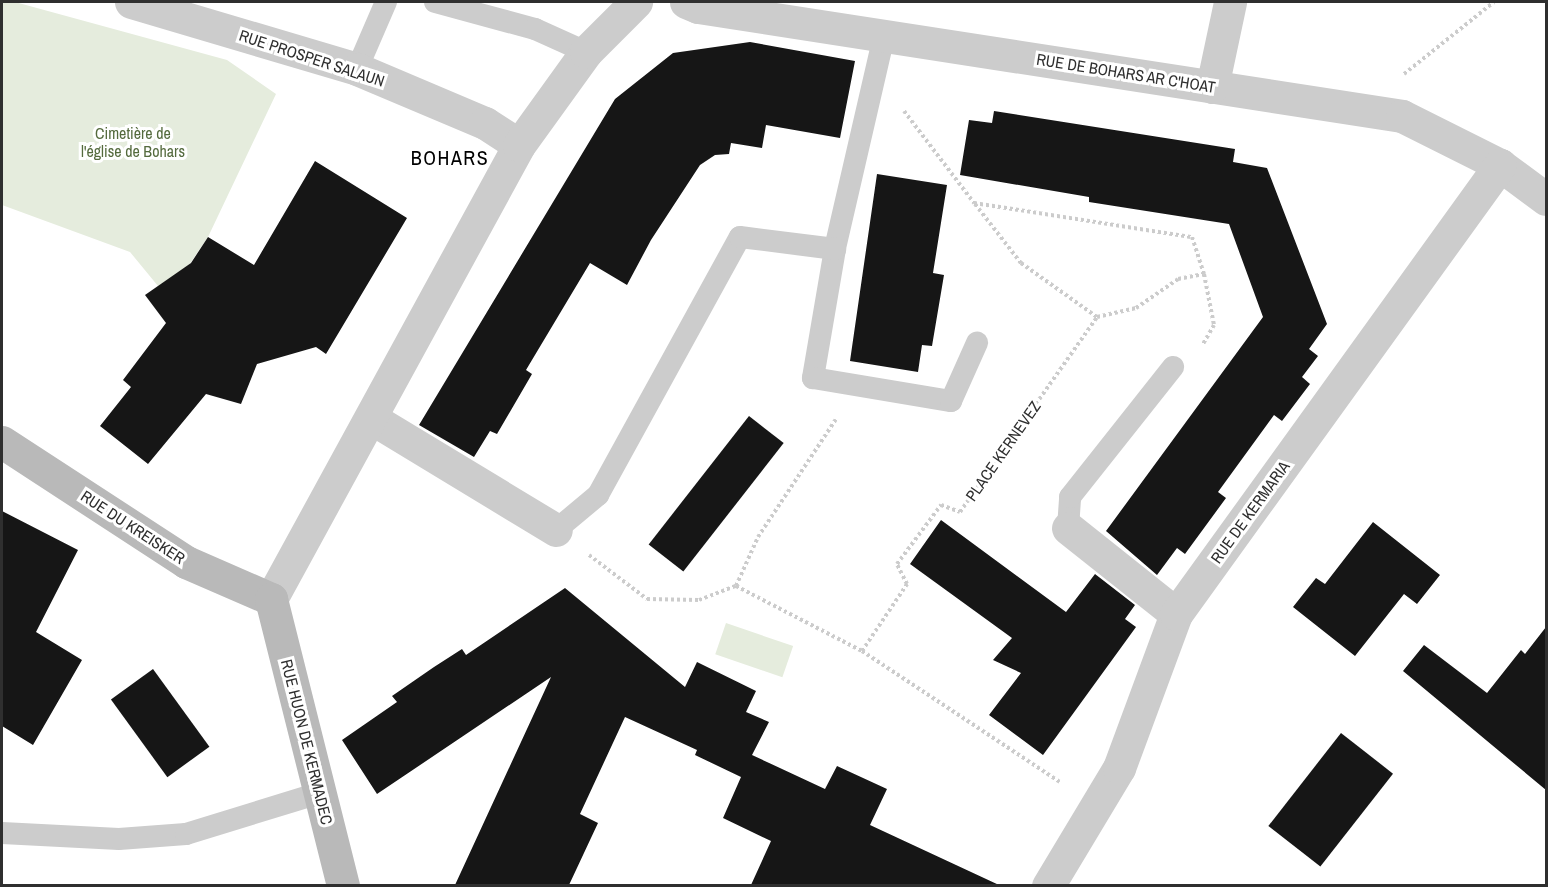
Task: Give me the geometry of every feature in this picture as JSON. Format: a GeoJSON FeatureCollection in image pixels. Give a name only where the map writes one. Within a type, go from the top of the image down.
{"type":"FeatureCollection","features":[{"type":"Feature","properties":{"kind":"street","name":"RUE PROSPER SALAUN"},"geometry":{"type":"LineString","coordinates":[[131,2],[357,69],[485,123],[519,145]]}},
{"type":"Feature","properties":{"kind":"street"},"geometry":{"type":"LineString","coordinates":[[271,599],[519,145],[586,52],[636,2]]}},
{"type":"Feature","properties":{"kind":"street","name":"RUE DE BOHARS AR C'HOAT"},"geometry":{"type":"LineString","coordinates":[[686,2],[698,7],[1402,116],[1500,165],[1546,199]]}},
{"type":"Feature","properties":{"kind":"street"},"geometry":{"type":"LineString","coordinates":[[1212,87],[1230,2]]}},
{"type":"Feature","properties":{"kind":"street","name":"RUE DE KERMARIA"},"geometry":{"type":"LineString","coordinates":[[1048,885],[1119,768],[1176,614],[1500,165]]}},
{"type":"Feature","properties":{"kind":"street"},"geometry":{"type":"LineString","coordinates":[[371,418],[556,530]]}},
{"type":"Feature","properties":{"kind":"street","name":"RUE DU KREISKER"},"geometry":{"type":"LineString","coordinates":[[2,442],[186,562],[271,599]]}},
{"type":"Feature","properties":{"kind":"street"},"geometry":{"type":"LineString","coordinates":[[1068,528],[1176,614]]}},
{"type":"Feature","properties":{"kind":"street","name":"RUE HUON DE KERMADEC"},"geometry":{"type":"LineString","coordinates":[[271,599],[343,885]]}},
{"type":"Feature","properties":{"kind":"lane"},"geometry":{"type":"LineString","coordinates":[[357,69],[386,2]]}},
{"type":"Feature","properties":{"kind":"lane"},"geometry":{"type":"LineString","coordinates":[[435,2],[535,29],[586,52]]}},
{"type":"Feature","properties":{"kind":"lane"},"geometry":{"type":"LineString","coordinates":[[884,36],[835,249],[813,378],[951,401],[976,343]]}},
{"type":"Feature","properties":{"kind":"lane"},"geometry":{"type":"LineString","coordinates":[[556,530],[598,495],[740,237],[835,249]]}},
{"type":"Feature","properties":{"kind":"lane"},"geometry":{"type":"LineString","coordinates":[[1068,528],[1070,497],[1173,367]]}},
{"type":"Feature","properties":{"kind":"lane"},"geometry":{"type":"LineString","coordinates":[[2,833],[119,839],[186,834],[319,793]]}},
{"type":"Feature","properties":{"kind":"path"},"geometry":{"type":"LineString","coordinates":[[1402,116],[1404,71],[1494,2]]}},
{"type":"Feature","properties":{"kind":"path"},"geometry":{"type":"LineString","coordinates":[[877,70],[1021,263],[1097,317],[1136,308],[1178,279],[1204,274]]}},
{"type":"Feature","properties":{"kind":"path"},"geometry":{"type":"LineString","coordinates":[[974,203],[1192,237],[1204,274],[1214,325],[1198,354],[1173,367]]}},
{"type":"Feature","properties":{"kind":"path","name":"PLACE KERNEVEZ"},"geometry":{"type":"LineString","coordinates":[[861,651],[907,584],[897,564],[941,505],[960,512],[1097,317]]}},
{"type":"Feature","properties":{"kind":"path"},"geometry":{"type":"LineString","coordinates":[[556,530],[647,599],[699,600],[736,586],[758,537],[858,386]]}},
{"type":"Feature","properties":{"kind":"path"},"geometry":{"type":"LineString","coordinates":[[736,586],[861,651],[1096,806]]}},
{"type":"Feature","properties":{"kind":"green space","name":"Cimetière de l'église de Bohars"},"geometry":{"type":"Polygon","coordinates":[[[2,2],[15,2],[227,60],[276,94],[208,237],[187,268],[158,286],[130,252],[2,205],[2,2]]]}},
{"type":"Feature","properties":{"kind":"green space"},"geometry":{"type":"Polygon","coordinates":[[[726,623],[793,646],[782,677],[715,654],[726,623]]]}},
{"type":"Feature","properties":{"kind":"building"},"geometry":{"type":"Polygon","coordinates":[[[750,42],[855,61],[840,138],[766,125],[762,148],[731,143],[729,154],[715,155],[700,165],[651,240],[627,285],[590,263],[526,370],[532,374],[497,434],[490,431],[474,457],[419,425],[615,99],[673,53],[750,42]]]}},
{"type":"Feature","properties":{"kind":"building"},"geometry":{"type":"Polygon","coordinates":[[[994,111],[1235,149],[1233,162],[1267,168],[1327,324],[1309,349],[1318,356],[1302,377],[1310,384],[1282,421],[1274,415],[1218,492],[1226,498],[1185,554],[1177,548],[1157,575],[1106,531],[1263,317],[1229,224],[1089,202],[1089,197],[960,175],[969,120],[992,123],[994,111]]]}},
{"type":"Feature","properties":{"kind":"building"},"geometry":{"type":"Polygon","coordinates":[[[315,161],[407,218],[326,354],[316,347],[257,364],[241,404],[206,394],[148,464],[100,426],[131,387],[123,380],[166,323],[145,295],[191,263],[208,237],[254,265],[315,161]]]}},
{"type":"Feature","properties":{"kind":"building"},"geometry":{"type":"Polygon","coordinates":[[[877,174],[947,185],[933,273],[944,275],[932,346],[922,345],[918,372],[850,361],[877,174]]]}},
{"type":"Feature","properties":{"kind":"building"},"geometry":{"type":"Polygon","coordinates":[[[749,416],[784,443],[683,572],[649,544],[749,416]]]}},
{"type":"Feature","properties":{"kind":"building"},"geometry":{"type":"Polygon","coordinates":[[[2,511],[78,550],[36,632],[82,660],[33,745],[2,726],[2,511]]]}},
{"type":"Feature","properties":{"kind":"building"},"geometry":{"type":"Polygon","coordinates":[[[941,520],[1066,612],[1095,574],[1135,605],[1125,619],[1136,627],[1043,755],[989,715],[1021,673],[993,660],[1012,638],[910,564],[941,520]]]}},
{"type":"Feature","properties":{"kind":"building"},"geometry":{"type":"Polygon","coordinates":[[[1373,522],[1440,575],[1417,604],[1404,594],[1355,656],[1293,607],[1316,578],[1325,584],[1373,522]]]}},
{"type":"Feature","properties":{"kind":"building"},"geometry":{"type":"Polygon","coordinates":[[[565,588],[685,687],[697,662],[756,691],[746,712],[769,722],[752,755],[825,789],[837,766],[887,789],[870,825],[999,885],[751,885],[771,841],[723,818],[741,777],[695,755],[697,750],[625,717],[580,814],[598,823],[569,885],[455,885],[551,677],[377,794],[342,740],[397,702],[392,696],[434,667],[462,649],[466,655],[565,588]]]}},
{"type":"Feature","properties":{"kind":"building"},"geometry":{"type":"Polygon","coordinates":[[[1546,627],[1546,790],[1403,671],[1424,645],[1487,693],[1521,650],[1525,654],[1546,627]]]}},
{"type":"Feature","properties":{"kind":"building"},"geometry":{"type":"Polygon","coordinates":[[[153,669],[209,747],[167,777],[111,700],[153,669]]]}},
{"type":"Feature","properties":{"kind":"building"},"geometry":{"type":"Polygon","coordinates":[[[1341,733],[1393,774],[1320,867],[1268,826],[1341,733]]]}},
{"type":"Feature","properties":{"kind":"district","name":"BOHARS"},"geometry":{"type":"Point","coordinates":[450,157]}}]}
